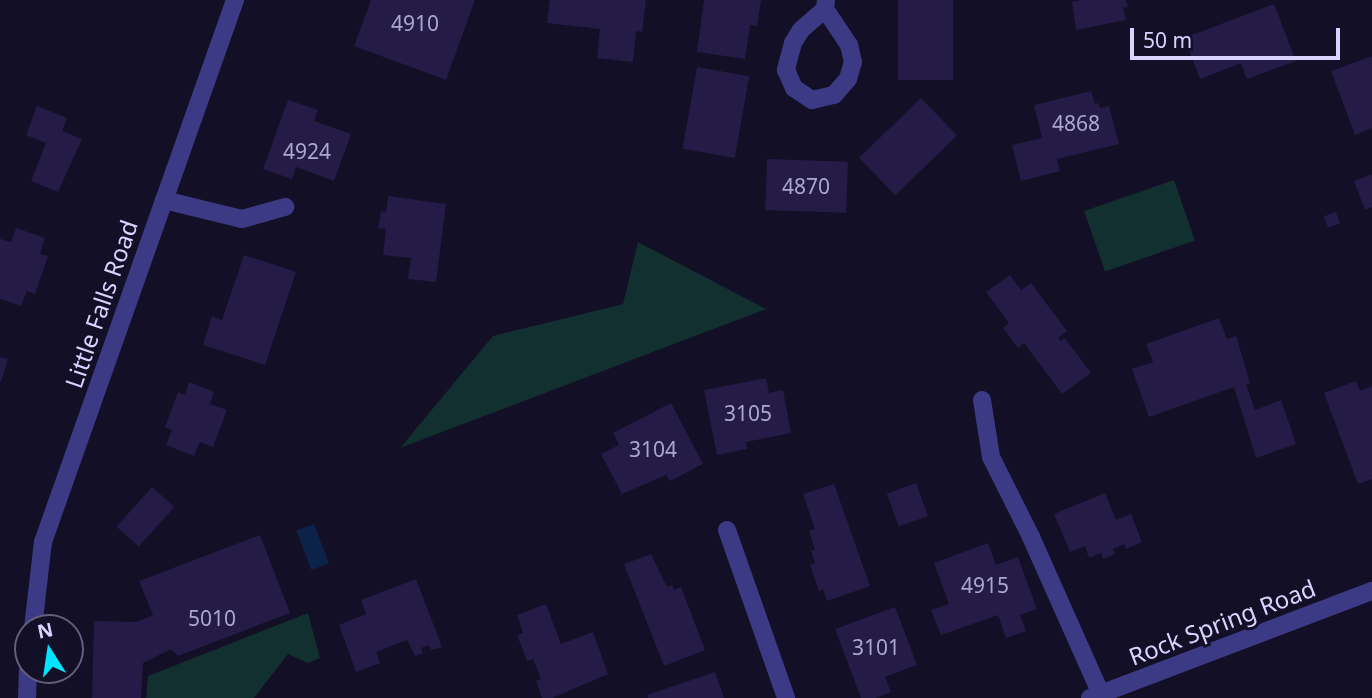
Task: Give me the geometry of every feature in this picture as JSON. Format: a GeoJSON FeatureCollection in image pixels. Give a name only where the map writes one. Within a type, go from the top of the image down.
{"type":"FeatureCollection","features":[{"type":"Feature","properties":{"kind":"street","name":"Little Falls Road"},"geometry":{"type":"LineString","coordinates":[[35,614],[43,542],[235,0]]}},
{"type":"Feature","properties":{"kind":"street"},"geometry":{"type":"LineString","coordinates":[[826,4],[849,45],[853,62],[848,79],[834,95],[812,100],[794,88],[786,70],[793,43],[801,30],[826,4]]}},
{"type":"Feature","properties":{"kind":"street"},"geometry":{"type":"LineString","coordinates":[[164,200],[242,219],[285,207]]}},
{"type":"Feature","properties":{"kind":"street"},"geometry":{"type":"LineString","coordinates":[[982,400],[992,457],[1031,537],[1095,696]]}},
{"type":"Feature","properties":{"kind":"street"},"geometry":{"type":"LineString","coordinates":[[727,530],[786,698]]}},
{"type":"Feature","properties":{"kind":"street","name":"Rock Spring Road"},"geometry":{"type":"LineString","coordinates":[[1095,696],[1372,591]]}},
{"type":"Feature","properties":{"kind":"green space"},"geometry":{"type":"Polygon","coordinates":[[[1174,180],[1195,241],[1105,271],[1084,211],[1174,180]]]}},
{"type":"Feature","properties":{"kind":"green space"},"geometry":{"type":"Polygon","coordinates":[[[638,242],[766,309],[400,448],[493,336],[623,304],[638,242]]]}},
{"type":"Feature","properties":{"kind":"green space"},"geometry":{"type":"Polygon","coordinates":[[[308,613],[320,658],[308,663],[288,654],[254,698],[146,698],[148,676],[308,613]]]}},
{"type":"Feature","properties":{"kind":"water"},"geometry":{"type":"Polygon","coordinates":[[[314,524],[329,563],[311,570],[296,531],[314,524]]]}},
{"type":"Feature","properties":{"kind":"building"},"geometry":{"type":"Polygon","coordinates":[[[371,0],[475,0],[446,80],[354,46],[371,0]]]}},
{"type":"Feature","properties":{"kind":"building"},"geometry":{"type":"Polygon","coordinates":[[[550,0],[646,0],[642,32],[636,31],[633,62],[597,58],[600,29],[547,23],[550,0]]]}},
{"type":"Feature","properties":{"kind":"building"},"geometry":{"type":"Polygon","coordinates":[[[704,0],[761,0],[757,26],[750,25],[745,59],[697,52],[704,0]]]}},
{"type":"Feature","properties":{"kind":"building"},"geometry":{"type":"Polygon","coordinates":[[[898,0],[953,0],[953,80],[898,80],[898,0]]]}},
{"type":"Feature","properties":{"kind":"building"},"geometry":{"type":"Polygon","coordinates":[[[1126,0],[1128,7],[1123,8],[1126,20],[1076,30],[1072,2],[1126,0]]]}},
{"type":"Feature","properties":{"kind":"building"},"geometry":{"type":"Polygon","coordinates":[[[1274,4],[1296,61],[1247,79],[1241,63],[1200,79],[1184,38],[1274,4]]]}},
{"type":"Feature","properties":{"kind":"building"},"geometry":{"type":"Polygon","coordinates":[[[1372,56],[1372,128],[1355,135],[1331,71],[1372,56]]]}},
{"type":"Feature","properties":{"kind":"building"},"geometry":{"type":"Polygon","coordinates":[[[697,67],[749,76],[735,158],[683,149],[697,67]]]}},
{"type":"Feature","properties":{"kind":"building"},"geometry":{"type":"Polygon","coordinates":[[[1091,91],[1095,104],[1099,103],[1100,108],[1109,106],[1119,144],[1057,159],[1060,171],[1021,181],[1012,145],[1042,138],[1034,105],[1091,91]]]}},
{"type":"Feature","properties":{"kind":"building"},"geometry":{"type":"Polygon","coordinates":[[[921,98],[957,135],[895,195],[859,158],[921,98]]]}},
{"type":"Feature","properties":{"kind":"building"},"geometry":{"type":"Polygon","coordinates":[[[288,100],[318,110],[314,121],[351,134],[334,181],[296,167],[292,179],[263,169],[288,100]]]}},
{"type":"Feature","properties":{"kind":"building"},"geometry":{"type":"Polygon","coordinates":[[[37,106],[67,118],[62,131],[82,139],[58,192],[31,181],[46,143],[26,135],[37,106]]]}},
{"type":"Feature","properties":{"kind":"building"},"geometry":{"type":"Polygon","coordinates":[[[767,159],[848,162],[846,213],[765,210],[767,159]]]}},
{"type":"Feature","properties":{"kind":"building"},"geometry":{"type":"Polygon","coordinates":[[[1372,174],[1372,207],[1365,210],[1354,181],[1372,174]]]}},
{"type":"Feature","properties":{"kind":"building"},"geometry":{"type":"Polygon","coordinates":[[[388,196],[446,204],[436,282],[408,279],[411,258],[383,255],[386,229],[378,228],[381,211],[386,212],[388,196]]]}},
{"type":"Feature","properties":{"kind":"building"},"geometry":{"type":"Polygon","coordinates":[[[1336,212],[1340,223],[1328,228],[1324,216],[1336,212]]]}},
{"type":"Feature","properties":{"kind":"building"},"geometry":{"type":"Polygon","coordinates":[[[16,228],[45,238],[40,254],[48,256],[35,294],[27,291],[21,306],[0,299],[0,239],[11,242],[16,228]]]}},
{"type":"Feature","properties":{"kind":"building"},"geometry":{"type":"Polygon","coordinates":[[[244,255],[296,272],[265,365],[203,345],[212,316],[222,320],[244,255]]]}},
{"type":"Feature","properties":{"kind":"building"},"geometry":{"type":"Polygon","coordinates":[[[1010,275],[1021,290],[1031,283],[1067,331],[1058,338],[1061,341],[1065,338],[1091,373],[1062,394],[1024,343],[1018,348],[1003,328],[1009,323],[986,292],[1010,275]]]}},
{"type":"Feature","properties":{"kind":"building"},"geometry":{"type":"Polygon","coordinates":[[[1219,318],[1227,339],[1236,336],[1250,383],[1246,385],[1255,410],[1281,400],[1296,444],[1256,458],[1234,387],[1149,417],[1132,369],[1153,362],[1146,344],[1219,318]]]}},
{"type":"Feature","properties":{"kind":"building"},"geometry":{"type":"Polygon","coordinates":[[[0,357],[8,359],[1,382],[0,382],[0,357]]]}},
{"type":"Feature","properties":{"kind":"building"},"geometry":{"type":"Polygon","coordinates":[[[766,378],[769,393],[783,390],[791,433],[746,442],[747,449],[717,455],[704,390],[766,378]]]}},
{"type":"Feature","properties":{"kind":"building"},"geometry":{"type":"Polygon","coordinates":[[[1356,381],[1360,391],[1372,386],[1372,479],[1358,484],[1324,393],[1356,381]]]}},
{"type":"Feature","properties":{"kind":"building"},"geometry":{"type":"Polygon","coordinates":[[[189,382],[214,392],[210,404],[227,410],[213,447],[200,442],[194,456],[166,445],[172,430],[165,427],[178,392],[185,395],[189,382]]]}},
{"type":"Feature","properties":{"kind":"building"},"geometry":{"type":"Polygon","coordinates":[[[671,403],[703,464],[670,481],[666,475],[622,494],[601,454],[619,445],[613,433],[671,403]]]}},
{"type":"Feature","properties":{"kind":"building"},"geometry":{"type":"Polygon","coordinates":[[[916,483],[928,516],[899,526],[887,494],[916,483]]]}},
{"type":"Feature","properties":{"kind":"building"},"geometry":{"type":"Polygon","coordinates":[[[834,484],[870,586],[827,601],[823,589],[819,591],[810,565],[815,563],[811,551],[815,550],[809,531],[815,529],[803,494],[834,484]]]}},
{"type":"Feature","properties":{"kind":"building"},"geometry":{"type":"Polygon","coordinates":[[[152,487],[174,507],[139,546],[117,526],[152,487]]]}},
{"type":"Feature","properties":{"kind":"building"},"geometry":{"type":"Polygon","coordinates":[[[1105,493],[1116,520],[1131,514],[1142,542],[1126,549],[1124,544],[1113,549],[1115,554],[1103,559],[1101,553],[1089,558],[1085,546],[1070,552],[1054,514],[1105,493]]]}},
{"type":"Feature","properties":{"kind":"building"},"geometry":{"type":"Polygon","coordinates":[[[260,535],[290,613],[178,656],[171,649],[143,663],[141,698],[92,698],[94,621],[136,622],[153,615],[139,581],[260,535]]]}},
{"type":"Feature","properties":{"kind":"building"},"geometry":{"type":"Polygon","coordinates":[[[988,543],[996,565],[1018,557],[1037,609],[1020,615],[1026,631],[1006,638],[998,615],[941,635],[931,610],[949,604],[934,563],[988,543]]]}},
{"type":"Feature","properties":{"kind":"building"},"geometry":{"type":"Polygon","coordinates":[[[651,554],[667,587],[672,585],[674,590],[681,587],[705,650],[664,666],[624,564],[651,554]]]}},
{"type":"Feature","properties":{"kind":"building"},"geometry":{"type":"Polygon","coordinates":[[[416,579],[442,647],[431,650],[429,645],[421,648],[423,653],[415,656],[407,640],[376,652],[380,663],[356,672],[339,625],[366,614],[361,600],[416,579]]]}},
{"type":"Feature","properties":{"kind":"building"},"geometry":{"type":"Polygon","coordinates":[[[546,604],[561,644],[593,632],[608,674],[552,698],[542,698],[536,681],[541,679],[533,659],[527,661],[517,635],[523,633],[517,615],[546,604]]]}},
{"type":"Feature","properties":{"kind":"building"},"geometry":{"type":"Polygon","coordinates":[[[895,607],[917,665],[885,677],[891,692],[875,698],[861,698],[835,629],[895,607]]]}},
{"type":"Feature","properties":{"kind":"building"},"geometry":{"type":"Polygon","coordinates":[[[715,672],[724,698],[648,698],[647,695],[715,672]]]}}]}
